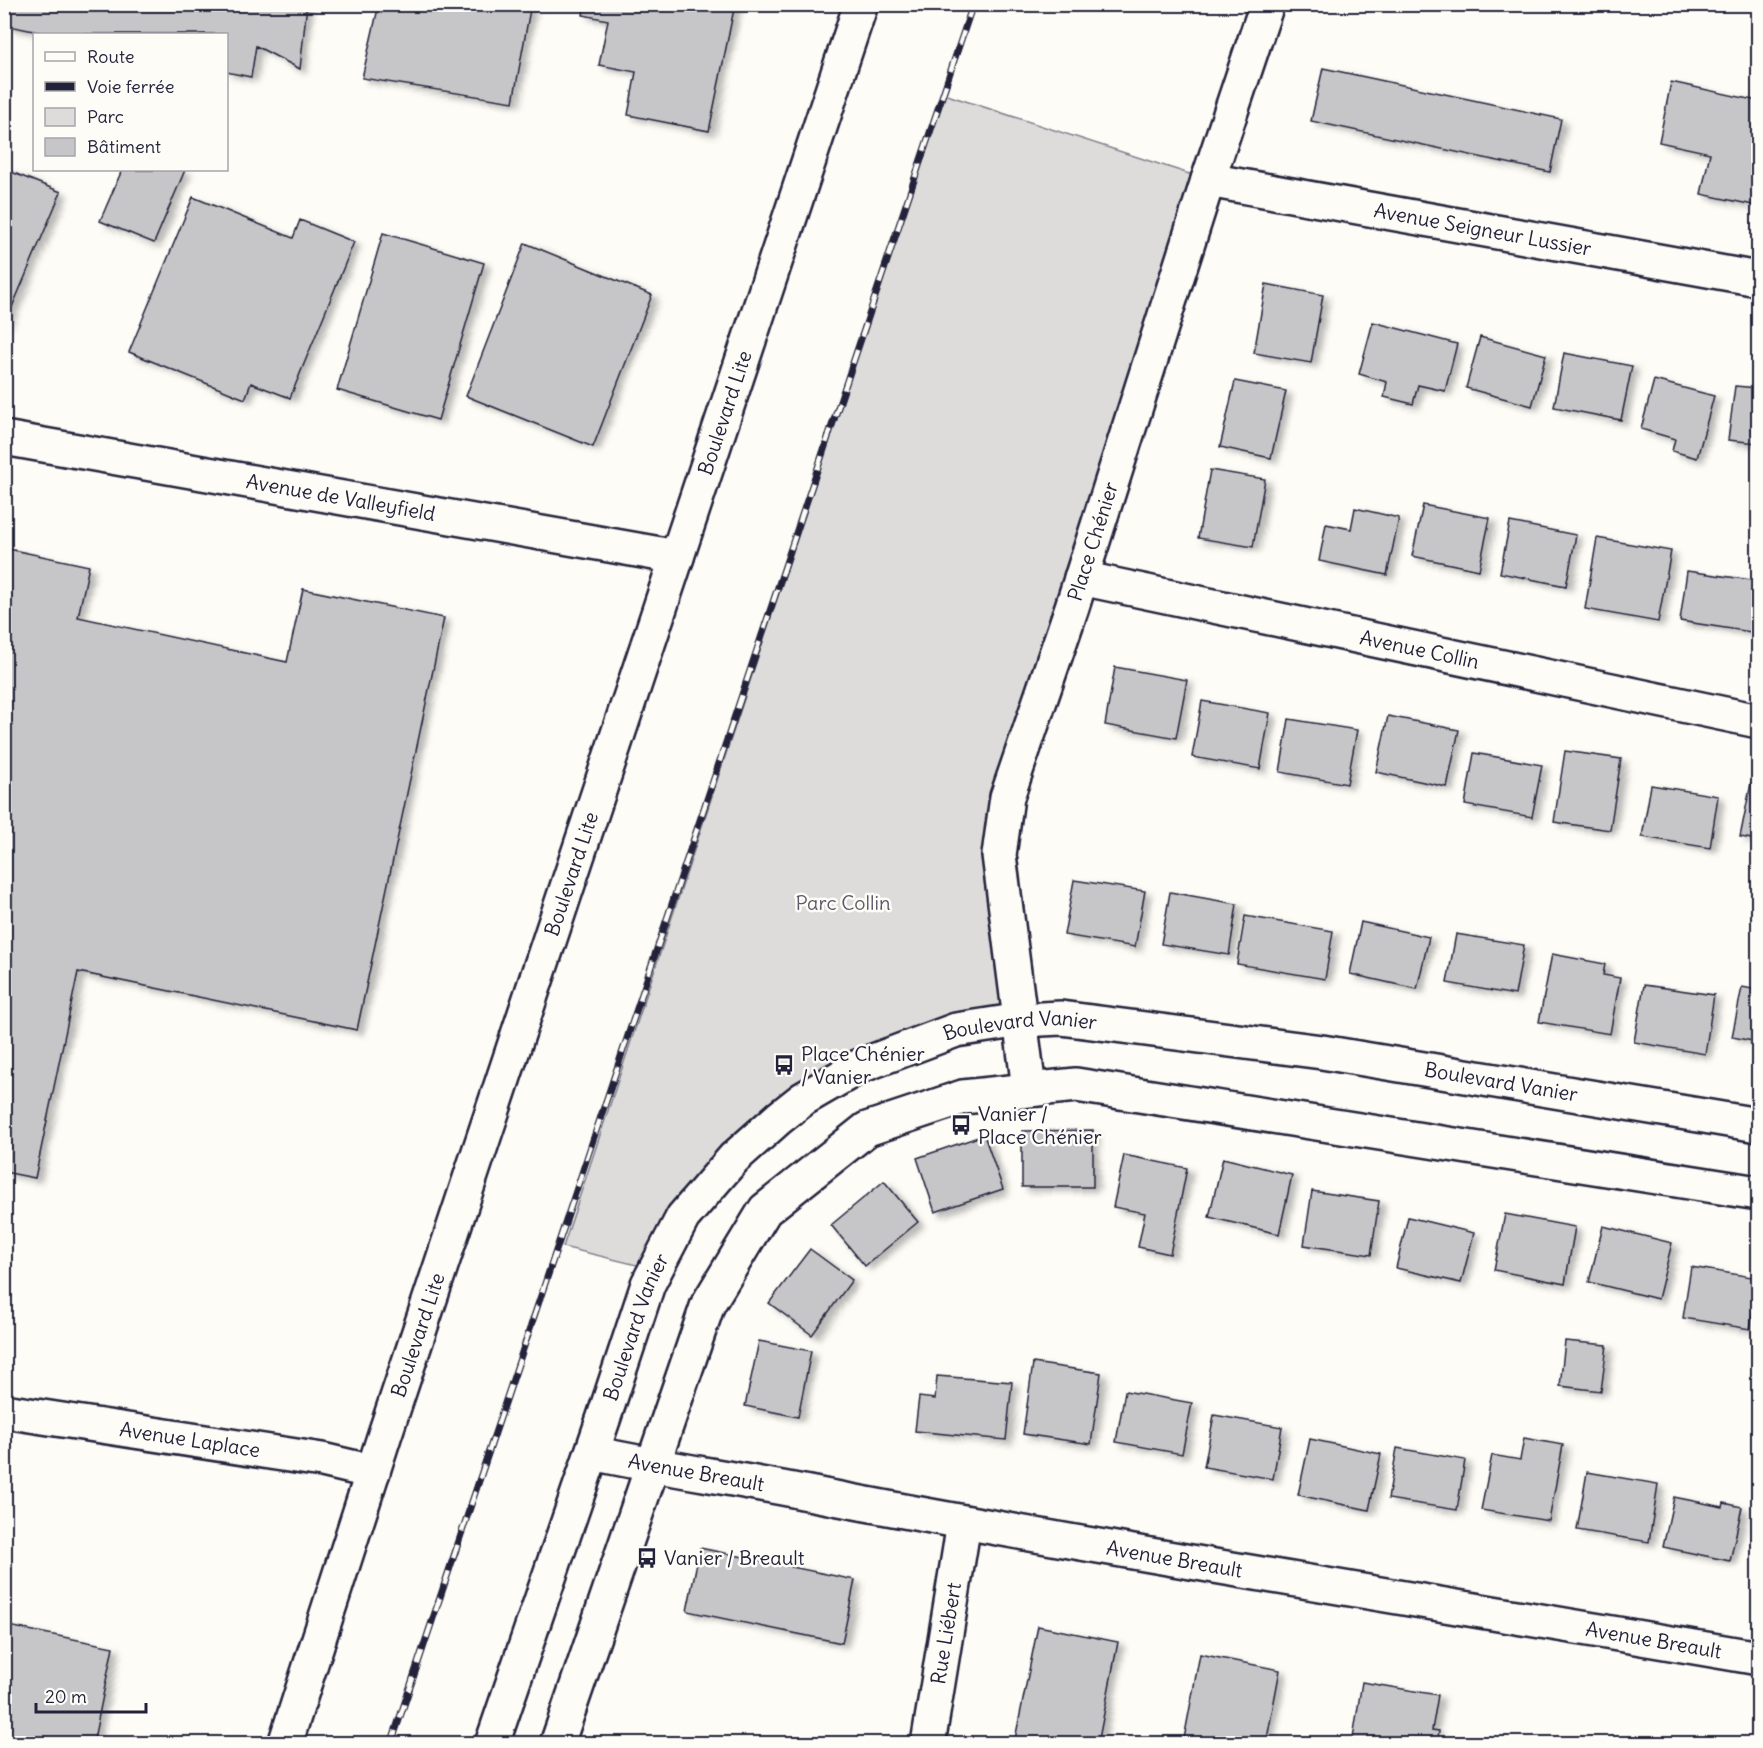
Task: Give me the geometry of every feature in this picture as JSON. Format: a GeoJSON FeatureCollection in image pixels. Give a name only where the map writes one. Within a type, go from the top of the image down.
{"type":"FeatureCollection","features":[{"type":"Feature","properties":{"kind":"street","name":"Boulevard Lite"},"geometry":{"type":"LineString","coordinates":[[285,1743],[861,4]]}},
{"type":"Feature","properties":{"kind":"street","name":"Place Chénier"},"geometry":{"type":"LineString","coordinates":[[1029,1089],[999,855],[1007,797],[1081,578],[1208,180],[1267,4]]}},
{"type":"Feature","properties":{"kind":"street","name":"Avenue Seigneur Lussier"},"geometry":{"type":"LineString","coordinates":[[1208,180],[1758,279]]}},
{"type":"Feature","properties":{"kind":"street","name":"Avenue de Valleyfield"},"geometry":{"type":"LineString","coordinates":[[4,438],[676,557]]}},
{"type":"Feature","properties":{"kind":"street","name":"Avenue Collin"},"geometry":{"type":"LineString","coordinates":[[1081,578],[1758,721]]}},
{"type":"Feature","properties":{"kind":"street","name":"Boulevard Vanier"},"geometry":{"type":"LineString","coordinates":[[492,1743],[648,1284],[683,1217],[734,1158],[803,1099],[860,1066],[948,1032],[1021,1020],[1061,1018],[1322,1052],[1758,1125]]}},
{"type":"Feature","properties":{"kind":"street"},"geometry":{"type":"LineString","coordinates":[[557,1743],[708,1304],[765,1210],[867,1129],[963,1097],[1076,1085],[1758,1193]]}},
{"type":"Feature","properties":{"kind":"street","name":"Avenue Laplace"},"geometry":{"type":"LineString","coordinates":[[4,1411],[322,1460],[373,1472]]}},
{"type":"Feature","properties":{"kind":"street","name":"Avenue Breault"},"geometry":{"type":"LineString","coordinates":[[592,1453],[651,1466],[697,1471],[964,1523],[1758,1658]]}},
{"type":"Feature","properties":{"kind":"street","name":"Rue Liébert"},"geometry":{"type":"LineString","coordinates":[[928,1743],[964,1523]]}},
{"type":"Feature","properties":{"kind":"green space","name":"Parc Collin"},"geometry":{"type":"Polygon","coordinates":[[[944,94],[1208,180],[990,832],[1023,1012],[860,1066],[711,1173],[653,1269],[563,1247],[944,94]]]}},
{"type":"Feature","properties":{"kind":"building"},"geometry":{"type":"Polygon","coordinates":[[[6,4],[307,4],[300,69],[256,46],[251,77],[228,72],[228,33],[43,33],[4,25],[6,4]]]}},
{"type":"Feature","properties":{"kind":"building"},"geometry":{"type":"Polygon","coordinates":[[[379,4],[531,4],[513,102],[362,78],[379,4]]]}},
{"type":"Feature","properties":{"kind":"building"},"geometry":{"type":"Polygon","coordinates":[[[585,4],[735,4],[709,131],[628,115],[636,72],[599,65],[608,20],[583,15],[585,4]]]}},
{"type":"Feature","properties":{"kind":"building"},"geometry":{"type":"Polygon","coordinates":[[[1323,68],[1561,119],[1550,172],[1311,121],[1323,68]]]}},
{"type":"Feature","properties":{"kind":"building"},"geometry":{"type":"Polygon","coordinates":[[[1671,82],[1758,101],[1758,206],[1701,194],[1710,153],[1659,142],[1671,82]]]}},
{"type":"Feature","properties":{"kind":"building"},"geometry":{"type":"Polygon","coordinates":[[[4,169],[61,192],[4,326],[4,169]]]}},
{"type":"Feature","properties":{"kind":"building"},"geometry":{"type":"Polygon","coordinates":[[[122,171],[185,171],[154,243],[100,221],[122,171]]]}},
{"type":"Feature","properties":{"kind":"building"},"geometry":{"type":"Polygon","coordinates":[[[193,197],[293,238],[300,220],[354,242],[290,398],[251,383],[245,399],[129,352],[193,197]]]}},
{"type":"Feature","properties":{"kind":"building"},"geometry":{"type":"Polygon","coordinates":[[[383,233],[484,263],[438,420],[337,390],[383,233]]]}},
{"type":"Feature","properties":{"kind":"building"},"geometry":{"type":"Polygon","coordinates":[[[525,243],[652,295],[593,447],[466,396],[525,243]]]}},
{"type":"Feature","properties":{"kind":"building"},"geometry":{"type":"Polygon","coordinates":[[[1266,284],[1323,295],[1311,363],[1254,353],[1266,284]]]}},
{"type":"Feature","properties":{"kind":"building"},"geometry":{"type":"Polygon","coordinates":[[[1373,322],[1457,344],[1445,391],[1418,385],[1413,404],[1384,397],[1387,382],[1359,374],[1373,322]]]}},
{"type":"Feature","properties":{"kind":"building"},"geometry":{"type":"Polygon","coordinates":[[[1480,337],[1546,355],[1532,406],[1466,388],[1480,337]]]}},
{"type":"Feature","properties":{"kind":"building"},"geometry":{"type":"Polygon","coordinates":[[[1564,353],[1632,366],[1621,420],[1554,407],[1564,353]]]}},
{"type":"Feature","properties":{"kind":"building"},"geometry":{"type":"Polygon","coordinates":[[[1654,380],[1714,396],[1697,458],[1672,451],[1675,439],[1641,429],[1654,380]]]}},
{"type":"Feature","properties":{"kind":"building"},"geometry":{"type":"Polygon","coordinates":[[[1235,381],[1286,391],[1271,458],[1220,447],[1235,381]]]}},
{"type":"Feature","properties":{"kind":"building"},"geometry":{"type":"Polygon","coordinates":[[[1735,386],[1758,388],[1758,443],[1728,440],[1735,386]]]}},
{"type":"Feature","properties":{"kind":"building"},"geometry":{"type":"Polygon","coordinates":[[[1210,470],[1265,479],[1253,547],[1198,538],[1210,470]]]}},
{"type":"Feature","properties":{"kind":"building"},"geometry":{"type":"Polygon","coordinates":[[[1423,505],[1490,518],[1479,570],[1412,556],[1423,505]]]}},
{"type":"Feature","properties":{"kind":"building"},"geometry":{"type":"Polygon","coordinates":[[[1355,508],[1399,518],[1387,575],[1319,561],[1326,524],[1351,529],[1355,508]]]}},
{"type":"Feature","properties":{"kind":"building"},"geometry":{"type":"Polygon","coordinates":[[[1510,522],[1576,535],[1566,586],[1500,573],[1510,522]]]}},
{"type":"Feature","properties":{"kind":"building"},"geometry":{"type":"Polygon","coordinates":[[[1597,538],[1671,551],[1658,622],[1585,609],[1597,538]]]}},
{"type":"Feature","properties":{"kind":"building"},"geometry":{"type":"Polygon","coordinates":[[[4,548],[89,566],[78,617],[287,662],[303,589],[444,618],[357,1030],[78,972],[35,1178],[4,1172],[4,548]]]}},
{"type":"Feature","properties":{"kind":"building"},"geometry":{"type":"Polygon","coordinates":[[[1687,571],[1758,581],[1751,632],[1680,621],[1687,571]]]}},
{"type":"Feature","properties":{"kind":"building"},"geometry":{"type":"Polygon","coordinates":[[[1115,667],[1187,680],[1176,738],[1105,725],[1115,667]]]}},
{"type":"Feature","properties":{"kind":"building"},"geometry":{"type":"Polygon","coordinates":[[[1202,701],[1270,713],[1260,769],[1192,757],[1202,701]]]}},
{"type":"Feature","properties":{"kind":"building"},"geometry":{"type":"Polygon","coordinates":[[[1388,716],[1459,730],[1447,787],[1376,772],[1388,716]]]}},
{"type":"Feature","properties":{"kind":"building"},"geometry":{"type":"Polygon","coordinates":[[[1289,719],[1357,730],[1347,784],[1280,772],[1289,719]]]}},
{"type":"Feature","properties":{"kind":"building"},"geometry":{"type":"Polygon","coordinates":[[[1565,751],[1621,759],[1610,830],[1554,822],[1565,751]]]}},
{"type":"Feature","properties":{"kind":"building"},"geometry":{"type":"Polygon","coordinates":[[[1474,753],[1542,765],[1532,817],[1465,805],[1474,753]]]}},
{"type":"Feature","properties":{"kind":"building"},"geometry":{"type":"Polygon","coordinates":[[[1751,783],[1758,784],[1758,840],[1740,837],[1751,783]]]}},
{"type":"Feature","properties":{"kind":"building"},"geometry":{"type":"Polygon","coordinates":[[[1651,785],[1718,796],[1710,848],[1642,837],[1651,785]]]}},
{"type":"Feature","properties":{"kind":"building"},"geometry":{"type":"Polygon","coordinates":[[[1074,880],[1145,891],[1135,947],[1064,935],[1074,880]]]}},
{"type":"Feature","properties":{"kind":"building"},"geometry":{"type":"Polygon","coordinates":[[[1170,892],[1237,904],[1229,955],[1161,944],[1170,892]]]}},
{"type":"Feature","properties":{"kind":"building"},"geometry":{"type":"Polygon","coordinates":[[[1245,916],[1333,931],[1325,979],[1237,964],[1245,916]]]}},
{"type":"Feature","properties":{"kind":"building"},"geometry":{"type":"Polygon","coordinates":[[[1361,922],[1429,937],[1417,989],[1350,974],[1361,922]]]}},
{"type":"Feature","properties":{"kind":"building"},"geometry":{"type":"Polygon","coordinates":[[[1456,934],[1524,945],[1515,995],[1447,983],[1456,934]]]}},
{"type":"Feature","properties":{"kind":"building"},"geometry":{"type":"Polygon","coordinates":[[[1552,954],[1605,964],[1603,975],[1620,978],[1610,1034],[1539,1022],[1552,954]]]}},
{"type":"Feature","properties":{"kind":"building"},"geometry":{"type":"Polygon","coordinates":[[[1644,985],[1714,995],[1705,1054],[1634,1042],[1644,985]]]}},
{"type":"Feature","properties":{"kind":"building"},"geometry":{"type":"Polygon","coordinates":[[[1742,987],[1758,990],[1758,1042],[1732,1037],[1742,987]]]}},
{"type":"Feature","properties":{"kind":"building"},"geometry":{"type":"Polygon","coordinates":[[[1093,1130],[1093,1187],[1022,1187],[1022,1131],[1093,1130]]]}},
{"type":"Feature","properties":{"kind":"building"},"geometry":{"type":"Polygon","coordinates":[[[984,1135],[1003,1189],[935,1212],[917,1158],[984,1135]]]}},
{"type":"Feature","properties":{"kind":"building"},"geometry":{"type":"Polygon","coordinates":[[[1124,1155],[1187,1168],[1170,1254],[1138,1247],[1145,1213],[1113,1207],[1124,1155]]]}},
{"type":"Feature","properties":{"kind":"building"},"geometry":{"type":"Polygon","coordinates":[[[1223,1158],[1292,1175],[1279,1234],[1209,1217],[1223,1158]]]}},
{"type":"Feature","properties":{"kind":"building"},"geometry":{"type":"Polygon","coordinates":[[[884,1181],[918,1222],[865,1266],[831,1225],[884,1181]]]}},
{"type":"Feature","properties":{"kind":"building"},"geometry":{"type":"Polygon","coordinates":[[[1312,1191],[1379,1201],[1371,1255],[1304,1245],[1312,1191]]]}},
{"type":"Feature","properties":{"kind":"building"},"geometry":{"type":"Polygon","coordinates":[[[1505,1214],[1575,1227],[1565,1284],[1494,1270],[1505,1214]]]}},
{"type":"Feature","properties":{"kind":"building"},"geometry":{"type":"Polygon","coordinates":[[[1408,1217],[1474,1233],[1461,1283],[1396,1268],[1408,1217]]]}},
{"type":"Feature","properties":{"kind":"building"},"geometry":{"type":"Polygon","coordinates":[[[1603,1226],[1672,1243],[1658,1299],[1589,1282],[1603,1226]]]}},
{"type":"Feature","properties":{"kind":"building"},"geometry":{"type":"Polygon","coordinates":[[[810,1249],[852,1280],[812,1335],[769,1303],[810,1249]]]}},
{"type":"Feature","properties":{"kind":"building"},"geometry":{"type":"Polygon","coordinates":[[[1691,1267],[1758,1278],[1750,1329],[1683,1318],[1691,1267]]]}},
{"type":"Feature","properties":{"kind":"building"},"geometry":{"type":"Polygon","coordinates":[[[759,1341],[811,1351],[798,1417],[745,1406],[759,1341]]]}},
{"type":"Feature","properties":{"kind":"building"},"geometry":{"type":"Polygon","coordinates":[[[1565,1341],[1607,1345],[1601,1391],[1560,1386],[1565,1341]]]}},
{"type":"Feature","properties":{"kind":"building"},"geometry":{"type":"Polygon","coordinates":[[[1033,1363],[1101,1373],[1091,1444],[1023,1434],[1033,1363]]]}},
{"type":"Feature","properties":{"kind":"building"},"geometry":{"type":"Polygon","coordinates":[[[937,1376],[1012,1382],[1006,1440],[915,1431],[919,1397],[935,1399],[937,1376]]]}},
{"type":"Feature","properties":{"kind":"building"},"geometry":{"type":"Polygon","coordinates":[[[1125,1391],[1192,1403],[1182,1454],[1116,1442],[1125,1391]]]}},
{"type":"Feature","properties":{"kind":"building"},"geometry":{"type":"Polygon","coordinates":[[[1214,1415],[1282,1427],[1273,1479],[1204,1467],[1214,1415]]]}},
{"type":"Feature","properties":{"kind":"building"},"geometry":{"type":"Polygon","coordinates":[[[1524,1438],[1563,1445],[1549,1521],[1481,1510],[1492,1455],[1520,1460],[1524,1438]]]}},
{"type":"Feature","properties":{"kind":"building"},"geometry":{"type":"Polygon","coordinates":[[[1310,1439],[1381,1454],[1369,1510],[1298,1495],[1310,1439]]]}},
{"type":"Feature","properties":{"kind":"building"},"geometry":{"type":"Polygon","coordinates":[[[1397,1448],[1465,1460],[1457,1510],[1388,1499],[1397,1448]]]}},
{"type":"Feature","properties":{"kind":"building"},"geometry":{"type":"Polygon","coordinates":[[[1587,1472],[1658,1484],[1649,1542],[1577,1530],[1587,1472]]]}},
{"type":"Feature","properties":{"kind":"building"},"geometry":{"type":"Polygon","coordinates":[[[1674,1497],[1723,1507],[1724,1503],[1742,1507],[1730,1561],[1663,1547],[1674,1497]]]}},
{"type":"Feature","properties":{"kind":"building"},"geometry":{"type":"Polygon","coordinates":[[[700,1548],[855,1580],[842,1643],[687,1611],[700,1548]]]}},
{"type":"Feature","properties":{"kind":"building"},"geometry":{"type":"Polygon","coordinates":[[[4,1625],[113,1647],[93,1744],[4,1744],[4,1625]]]}},
{"type":"Feature","properties":{"kind":"building"},"geometry":{"type":"Polygon","coordinates":[[[1038,1626],[1118,1642],[1098,1744],[1014,1744],[1038,1626]]]}},
{"type":"Feature","properties":{"kind":"building"},"geometry":{"type":"Polygon","coordinates":[[[1200,1654],[1280,1670],[1266,1744],[1183,1744],[1200,1654]]]}},
{"type":"Feature","properties":{"kind":"building"},"geometry":{"type":"Polygon","coordinates":[[[1362,1682],[1438,1695],[1432,1730],[1439,1731],[1437,1744],[1352,1744],[1362,1682]]]}},
{"type":"Feature","properties":{"kind":"railway"},"geometry":{"type":"LineString","coordinates":[[391,1744],[973,4]]}},
{"type":"Feature","properties":{"kind":"place","name":"Place Chénier / Vanier"},"geometry":{"type":"Point","coordinates":[784,1065]}},
{"type":"Feature","properties":{"kind":"place","name":"Vanier / Place Chénier"},"geometry":{"type":"Point","coordinates":[961,1125]}},
{"type":"Feature","properties":{"kind":"place","name":"Vanier / Breault"},"geometry":{"type":"Point","coordinates":[647,1558]}}]}
